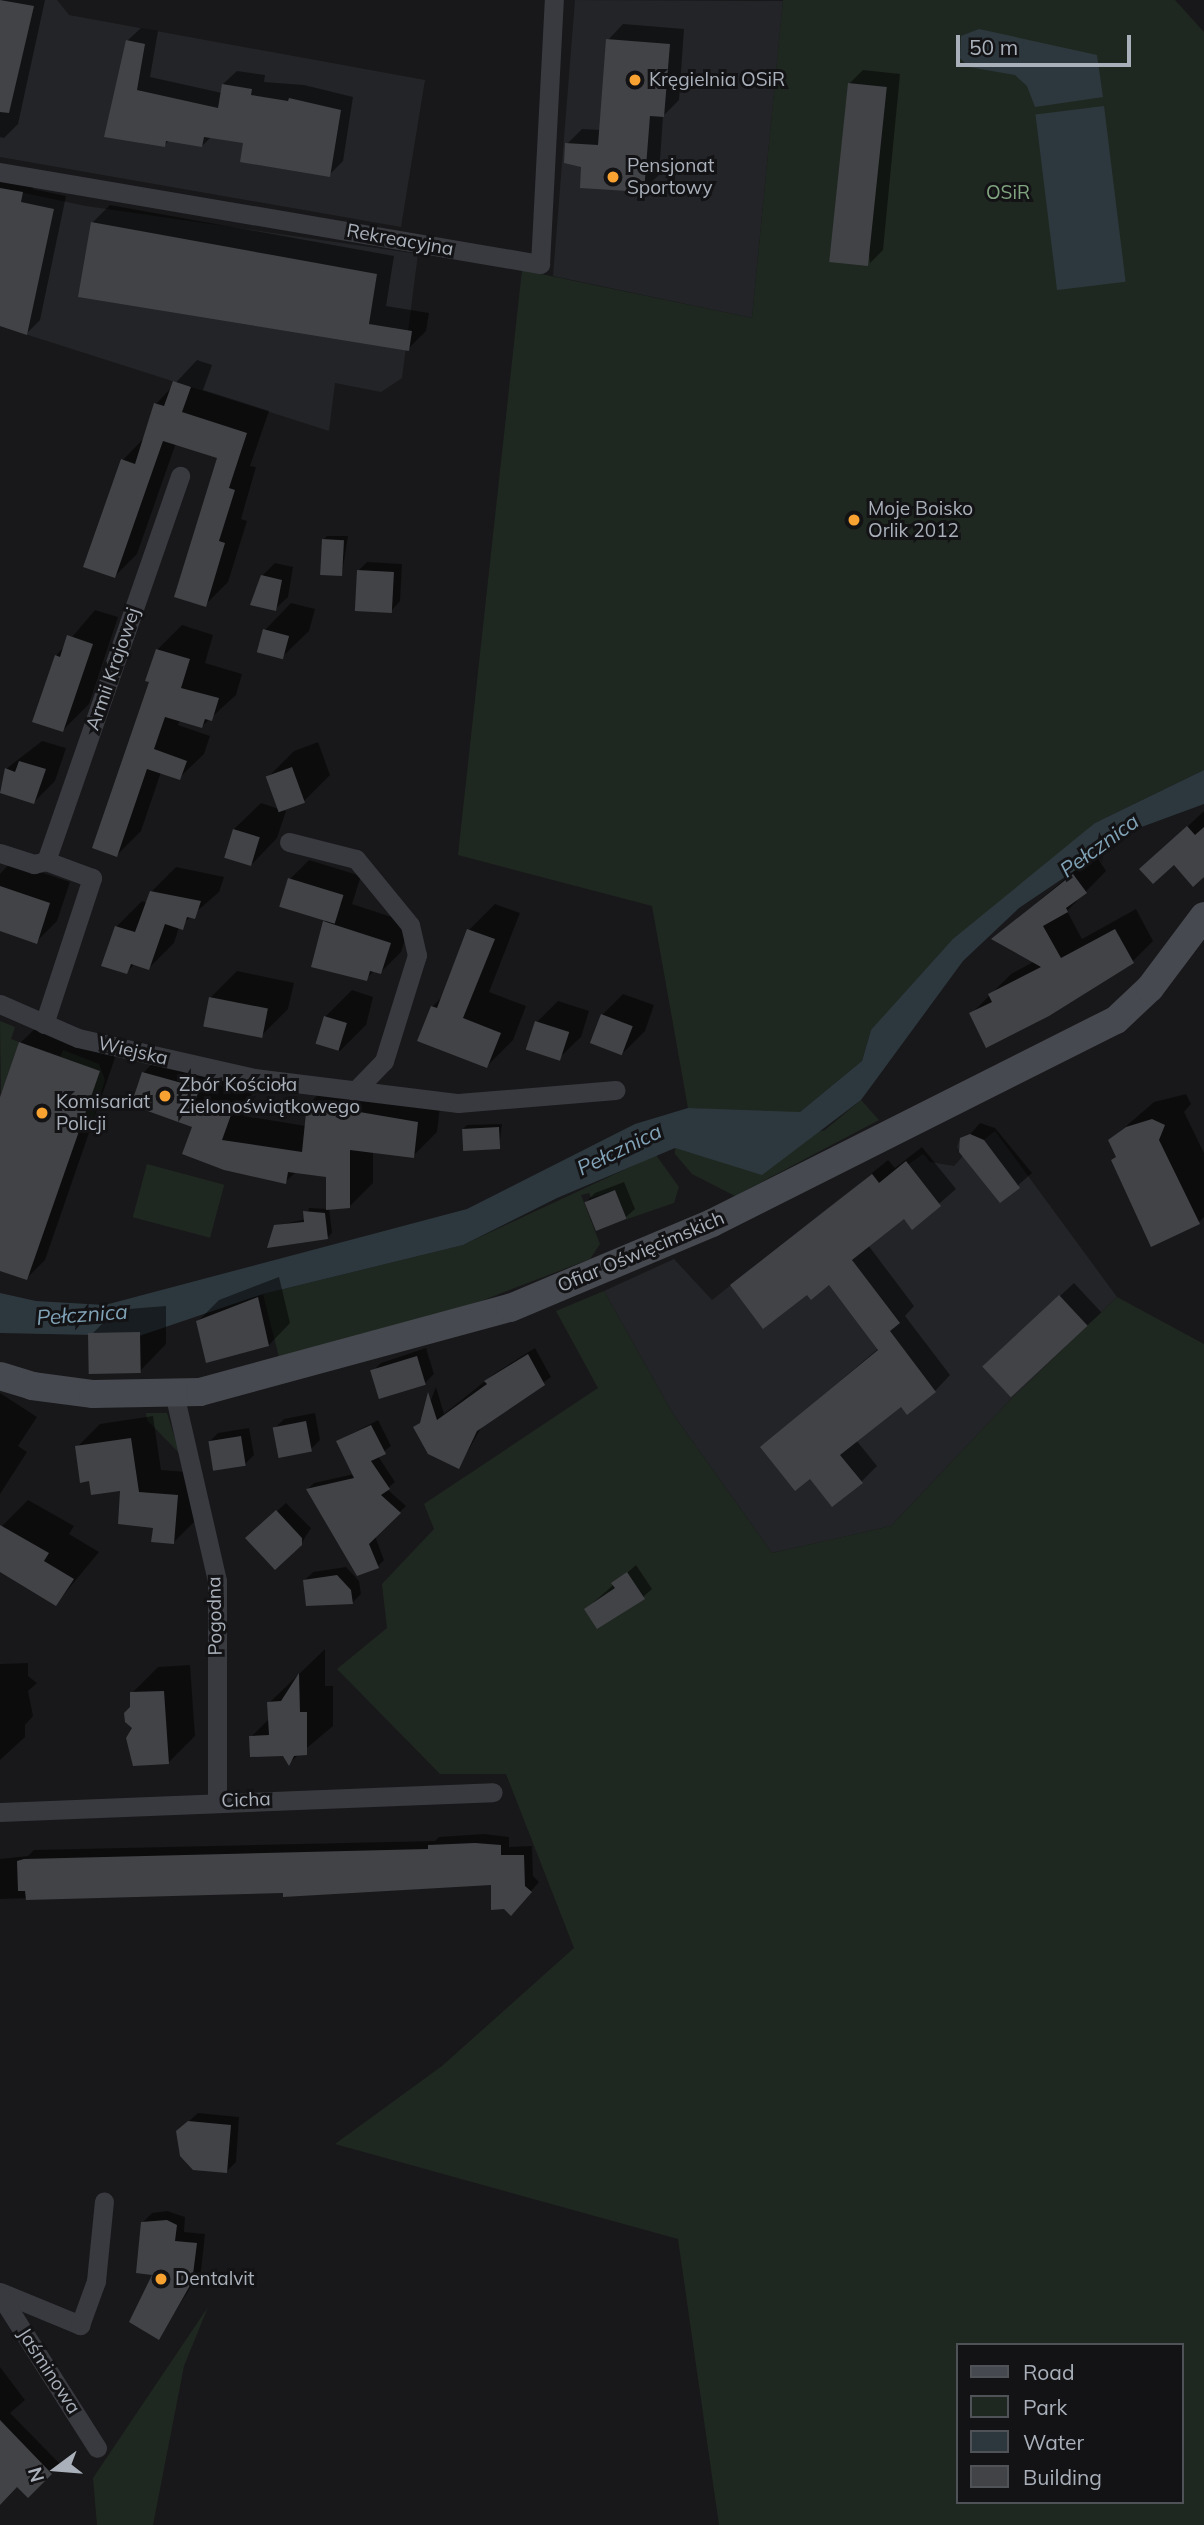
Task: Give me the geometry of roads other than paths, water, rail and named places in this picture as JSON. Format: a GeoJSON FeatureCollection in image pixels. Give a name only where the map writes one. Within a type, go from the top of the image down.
{"type":"FeatureCollection","features":[{"type":"Feature","properties":{"kind":"street","name":"Rekreacyjna"},"geometry":{"type":"LineString","coordinates":[[0,172],[540,264],[554,0]]}},
{"type":"Feature","properties":{"kind":"street","name":"Armii Krajowej"},"geometry":{"type":"LineString","coordinates":[[46,861],[180,476]]}},
{"type":"Feature","properties":{"kind":"street"},"geometry":{"type":"LineString","coordinates":[[289,842],[356,859],[410,925],[418,955],[384,1061],[355,1091]]}},
{"type":"Feature","properties":{"kind":"street"},"geometry":{"type":"LineString","coordinates":[[0,853],[34,864],[46,861],[92,877],[44,1024]]}},
{"type":"Feature","properties":{"kind":"street","name":"Ofiar Oświęcimskich"},"geometry":{"type":"LineString","coordinates":[[0,1376],[32,1386],[93,1394],[174,1393],[281,1373],[510,1308],[712,1223],[1116,1020],[1150,988],[1204,916]]}},
{"type":"Feature","properties":{"kind":"street","name":"Wiejska"},"geometry":{"type":"LineString","coordinates":[[0,1004],[78,1038],[254,1078],[458,1103],[615,1090]]}},
{"type":"Feature","properties":{"kind":"street","name":"Pogodna"},"geometry":{"type":"LineString","coordinates":[[174,1393],[217,1581],[217,1801]]}},
{"type":"Feature","properties":{"kind":"street","name":"Cicha"},"geometry":{"type":"LineString","coordinates":[[0,1812],[217,1801],[493,1792]]}},
{"type":"Feature","properties":{"kind":"street"},"geometry":{"type":"LineString","coordinates":[[0,2293],[80,2325],[96,2281],[104,2200]]}},
{"type":"Feature","properties":{"kind":"street","name":"Jaśminowa"},"geometry":{"type":"LineString","coordinates":[[0,2293],[97,2448]]}},
{"type":"Feature","properties":{"kind":"water"},"geometry":{"type":"Polygon","coordinates":[[[979,29],[1097,55],[1103,97],[1035,107],[1027,86],[1015,75],[969,67],[960,58],[961,36],[979,29]]]}},
{"type":"Feature","properties":{"kind":"water"},"geometry":{"type":"Polygon","coordinates":[[[1104,106],[1126,282],[1057,290],[1036,114],[1104,106]]]}},
{"type":"Feature","properties":{"kind":"water","name":"Pełcznica"},"geometry":{"type":"Polygon","coordinates":[[[1204,770],[1204,804],[1136,829],[1019,908],[963,961],[861,1100],[762,1175],[675,1148],[557,1198],[463,1245],[263,1294],[139,1336],[0,1333],[0,1293],[36,1301],[105,1305],[467,1209],[635,1124],[688,1108],[800,1112],[862,1061],[871,1030],[953,939],[1095,823],[1204,770]]]}},
{"type":"Feature","properties":{"kind":"place","name":"Kręgielnia OSiR"},"geometry":{"type":"Point","coordinates":[635,80]}},
{"type":"Feature","properties":{"kind":"place","name":"Pensjonat Sportowy"},"geometry":{"type":"Point","coordinates":[613,177]}},
{"type":"Feature","properties":{"kind":"place","name":"Moje Boisko Orlik 2012"},"geometry":{"type":"Point","coordinates":[854,520]}},
{"type":"Feature","properties":{"kind":"place","name":"Zbór Kościoła Zielonoświątkowego"},"geometry":{"type":"Point","coordinates":[165,1096]}},
{"type":"Feature","properties":{"kind":"place","name":"Komisariat Policji"},"geometry":{"type":"Point","coordinates":[42,1113]}},
{"type":"Feature","properties":{"kind":"place","name":"Dentalvit"},"geometry":{"type":"Point","coordinates":[161,2279]}},
{"type":"Feature","properties":{"kind":"park label","name":"OSiR"},"geometry":{"type":"Point","coordinates":[1008,193]}}]}
